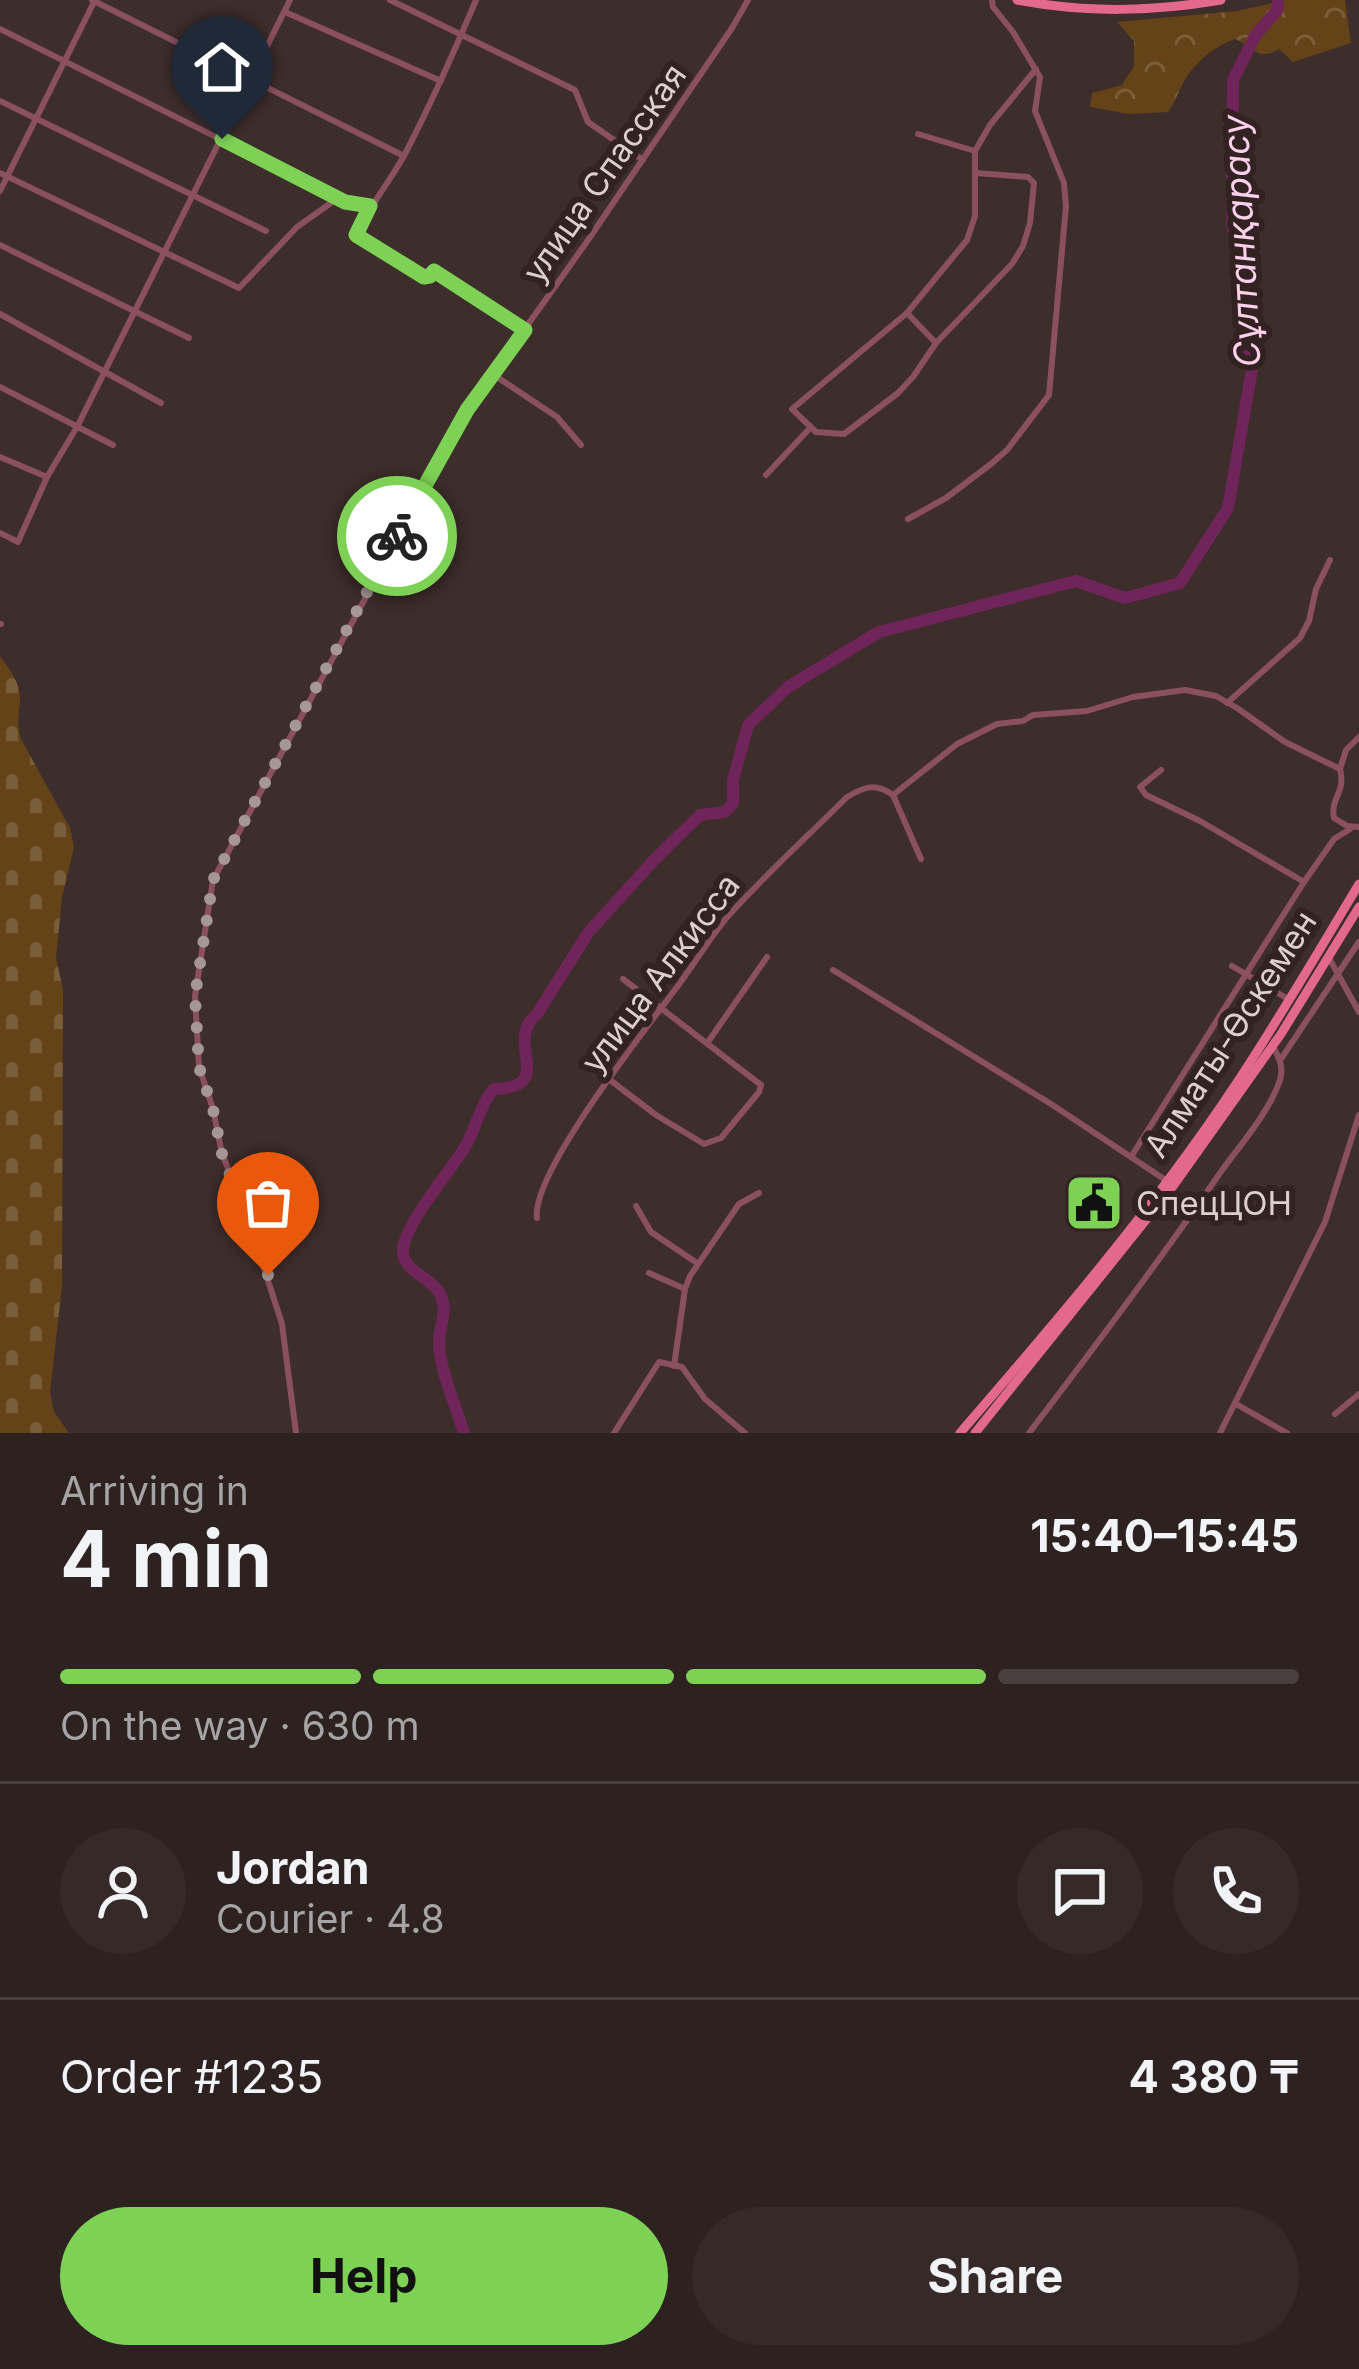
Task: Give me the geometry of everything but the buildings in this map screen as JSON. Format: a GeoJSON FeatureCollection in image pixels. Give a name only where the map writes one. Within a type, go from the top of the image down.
{"type":"FeatureCollection","features":[{"type":"Feature","properties":{"kind":"main road"},"geometry":{"type":"LineString","coordinates":[[1020,0],[1141,11],[1221,0]]}},
{"type":"Feature","properties":{"kind":"main road","name":"Алматы-Өскемен"},"geometry":{"type":"LineString","coordinates":[[975,1433],[1174,1185],[1246,1076],[1359,884]]}},
{"type":"Feature","properties":{"kind":"main road","name":"Алматы-Өскемен"},"geometry":{"type":"LineString","coordinates":[[960,1433],[1074,1298],[1273,1046],[1359,907]]}},
{"type":"Feature","properties":{"kind":"street"},"geometry":{"type":"LineString","coordinates":[[0,191],[4,174],[94,0],[404,156]]}},
{"type":"Feature","properties":{"kind":"street"},"geometry":{"type":"LineString","coordinates":[[0,533],[18,542],[290,0]]}},
{"type":"Feature","properties":{"kind":"street"},"geometry":{"type":"LineString","coordinates":[[390,0],[575,90],[588,122],[643,160]]}},
{"type":"Feature","properties":{"kind":"street"},"geometry":{"type":"LineString","coordinates":[[476,0],[404,156],[356,235],[424,277],[434,271],[525,330]]}},
{"type":"Feature","properties":{"kind":"street","name":"улица Спасская"},"geometry":{"type":"LineString","coordinates":[[296,1433],[282,1324],[253,1231],[222,1154],[199,1067],[195,996],[213,880],[467,410],[643,160],[748,0]]}},
{"type":"Feature","properties":{"kind":"street"},"geometry":{"type":"LineString","coordinates":[[908,519],[992,464],[1049,395],[1066,206],[1064,183],[1035,112],[1040,83],[1036,69],[992,0]]}},
{"type":"Feature","properties":{"kind":"street"},"geometry":{"type":"LineString","coordinates":[[284,12],[441,81]]}},
{"type":"Feature","properties":{"kind":"street"},"geometry":{"type":"LineString","coordinates":[[0,29],[338,198],[370,206]]}},
{"type":"Feature","properties":{"kind":"street"},"geometry":{"type":"LineString","coordinates":[[976,173],[1028,177],[1034,183],[1030,224],[1012,264],[936,343],[898,393],[844,434],[815,432],[792,409],[907,313],[972,230],[975,151],[1036,69]]}},
{"type":"Feature","properties":{"kind":"street"},"geometry":{"type":"LineString","coordinates":[[0,101],[266,231]]}},
{"type":"Feature","properties":{"kind":"street"},"geometry":{"type":"LineString","coordinates":[[918,134],[975,151]]}},
{"type":"Feature","properties":{"kind":"street"},"geometry":{"type":"LineString","coordinates":[[4,174],[238,288],[297,227],[338,198]]}},
{"type":"Feature","properties":{"kind":"street"},"geometry":{"type":"LineString","coordinates":[[0,245],[189,338]]}},
{"type":"Feature","properties":{"kind":"street"},"geometry":{"type":"LineString","coordinates":[[907,313],[936,343]]}},
{"type":"Feature","properties":{"kind":"street"},"geometry":{"type":"LineString","coordinates":[[0,314],[161,403]]}},
{"type":"Feature","properties":{"kind":"street"},"geometry":{"type":"LineString","coordinates":[[494,375],[557,416],[581,445]]}},
{"type":"Feature","properties":{"kind":"street"},"geometry":{"type":"LineString","coordinates":[[0,388],[112,445]]}},
{"type":"Feature","properties":{"kind":"street"},"geometry":{"type":"LineString","coordinates":[[766,475],[812,428]]}},
{"type":"Feature","properties":{"kind":"street"},"geometry":{"type":"LineString","coordinates":[[0,457],[47,477]]}},
{"type":"Feature","properties":{"kind":"street"},"geometry":{"type":"LineString","coordinates":[[1330,560],[1300,638],[1227,703],[1285,742],[1340,769]]}},
{"type":"Feature","properties":{"kind":"street","name":"улица Алкисса"},"geometry":{"type":"LineString","coordinates":[[537,1218],[546,1178],[609,1079],[724,921],[848,797],[873,786],[893,795],[957,744],[997,724],[1033,715],[1087,711],[1185,690],[1227,703]]}},
{"type":"Feature","properties":{"kind":"street"},"geometry":{"type":"LineString","coordinates":[[1356,827],[1334,818],[1332,812],[1343,786],[1340,769],[1346,751],[1359,737]]}},
{"type":"Feature","properties":{"kind":"street"},"geometry":{"type":"LineString","coordinates":[[1160,770],[1140,787],[1146,795],[1304,882]]}},
{"type":"Feature","properties":{"kind":"street"},"geometry":{"type":"LineString","coordinates":[[893,795],[921,859]]}},
{"type":"Feature","properties":{"kind":"street"},"geometry":{"type":"LineString","coordinates":[[1131,1157],[1304,882],[1334,839],[1356,827]]}},
{"type":"Feature","properties":{"kind":"street"},"geometry":{"type":"LineString","coordinates":[[1281,1060],[1359,942]]}},
{"type":"Feature","properties":{"kind":"street"},"geometry":{"type":"LineString","coordinates":[[708,1042],[767,957]]}},
{"type":"Feature","properties":{"kind":"street"},"geometry":{"type":"LineString","coordinates":[[1329,958],[1359,1012]]}},
{"type":"Feature","properties":{"kind":"street"},"geometry":{"type":"LineString","coordinates":[[1232,966],[1288,999]]}},
{"type":"Feature","properties":{"kind":"street"},"geometry":{"type":"LineString","coordinates":[[833,970],[1166,1180]]}},
{"type":"Feature","properties":{"kind":"street"},"geometry":{"type":"LineString","coordinates":[[609,1079],[704,1144],[721,1138],[761,1085],[623,979]]}},
{"type":"Feature","properties":{"kind":"street"},"geometry":{"type":"LineString","coordinates":[[1029,1433],[1179,1235],[1260,1115],[1282,1071],[1273,1046]]}},
{"type":"Feature","properties":{"kind":"street"},"geometry":{"type":"LineString","coordinates":[[1220,1433],[1325,1222],[1359,1115]]}},
{"type":"Feature","properties":{"kind":"street"},"geometry":{"type":"LineString","coordinates":[[674,1366],[686,1289],[697,1263],[739,1204],[759,1192]]}},
{"type":"Feature","properties":{"kind":"street"},"geometry":{"type":"LineString","coordinates":[[636,1206],[651,1232],[697,1263]]}},
{"type":"Feature","properties":{"kind":"street"},"geometry":{"type":"LineString","coordinates":[[649,1273],[686,1289]]}},
{"type":"Feature","properties":{"kind":"street"},"geometry":{"type":"LineString","coordinates":[[614,1433],[658,1362],[682,1367],[705,1399],[746,1433]]}},
{"type":"Feature","properties":{"kind":"street"},"geometry":{"type":"LineString","coordinates":[[1335,1414],[1359,1394]]}},
{"type":"Feature","properties":{"kind":"street"},"geometry":{"type":"LineString","coordinates":[[1236,1404],[1287,1433]]}},
{"type":"Feature","properties":{"kind":"green space"},"geometry":{"type":"Polygon","coordinates":[[[1286,0],[1345,0],[1351,43],[1293,62],[1279,49],[1260,54],[1235,39],[1198,63],[1168,112],[1129,114],[1090,107],[1092,93],[1122,85],[1134,66],[1134,41],[1117,22],[1237,11],[1286,0]]]}},
{"type":"Feature","properties":{"kind":"green space"},"geometry":{"type":"Polygon","coordinates":[[[0,656],[19,688],[21,739],[70,828],[74,847],[62,897],[56,958],[63,989],[62,1286],[50,1392],[54,1412],[69,1433],[0,1433],[0,656]]]}},
{"type":"Feature","properties":{"kind":"waterway","name":"Сұлтанқарасу"},"geometry":{"type":"LineString","coordinates":[[464,1433],[440,1354],[442,1298],[407,1264],[406,1238],[465,1147],[489,1095],[523,1080],[528,1025],[588,933],[700,815],[725,812],[733,803],[733,780],[748,725],[788,687],[879,632],[1076,581],[1125,598],[1180,583],[1228,508],[1252,369],[1232,221],[1233,80],[1255,36],[1278,9],[1278,0]]}},
{"type":"Feature","properties":{"kind":"way so far"},"geometry":{"type":"LineString","coordinates":[[268,1275],[222,1154],[199,1067],[195,996],[208,900],[213,880],[397,536]]}},
{"type":"Feature","properties":{"kind":"place","name":"СпецЦОН"},"geometry":{"type":"Point","coordinates":[1094,1203]}},
{"type":"Feature","properties":{"kind":"route"},"geometry":{"type":"LineString","coordinates":[[222,139],[345,202],[370,206],[356,235],[424,277],[434,271],[525,330],[467,410],[397,536]]}}]}
